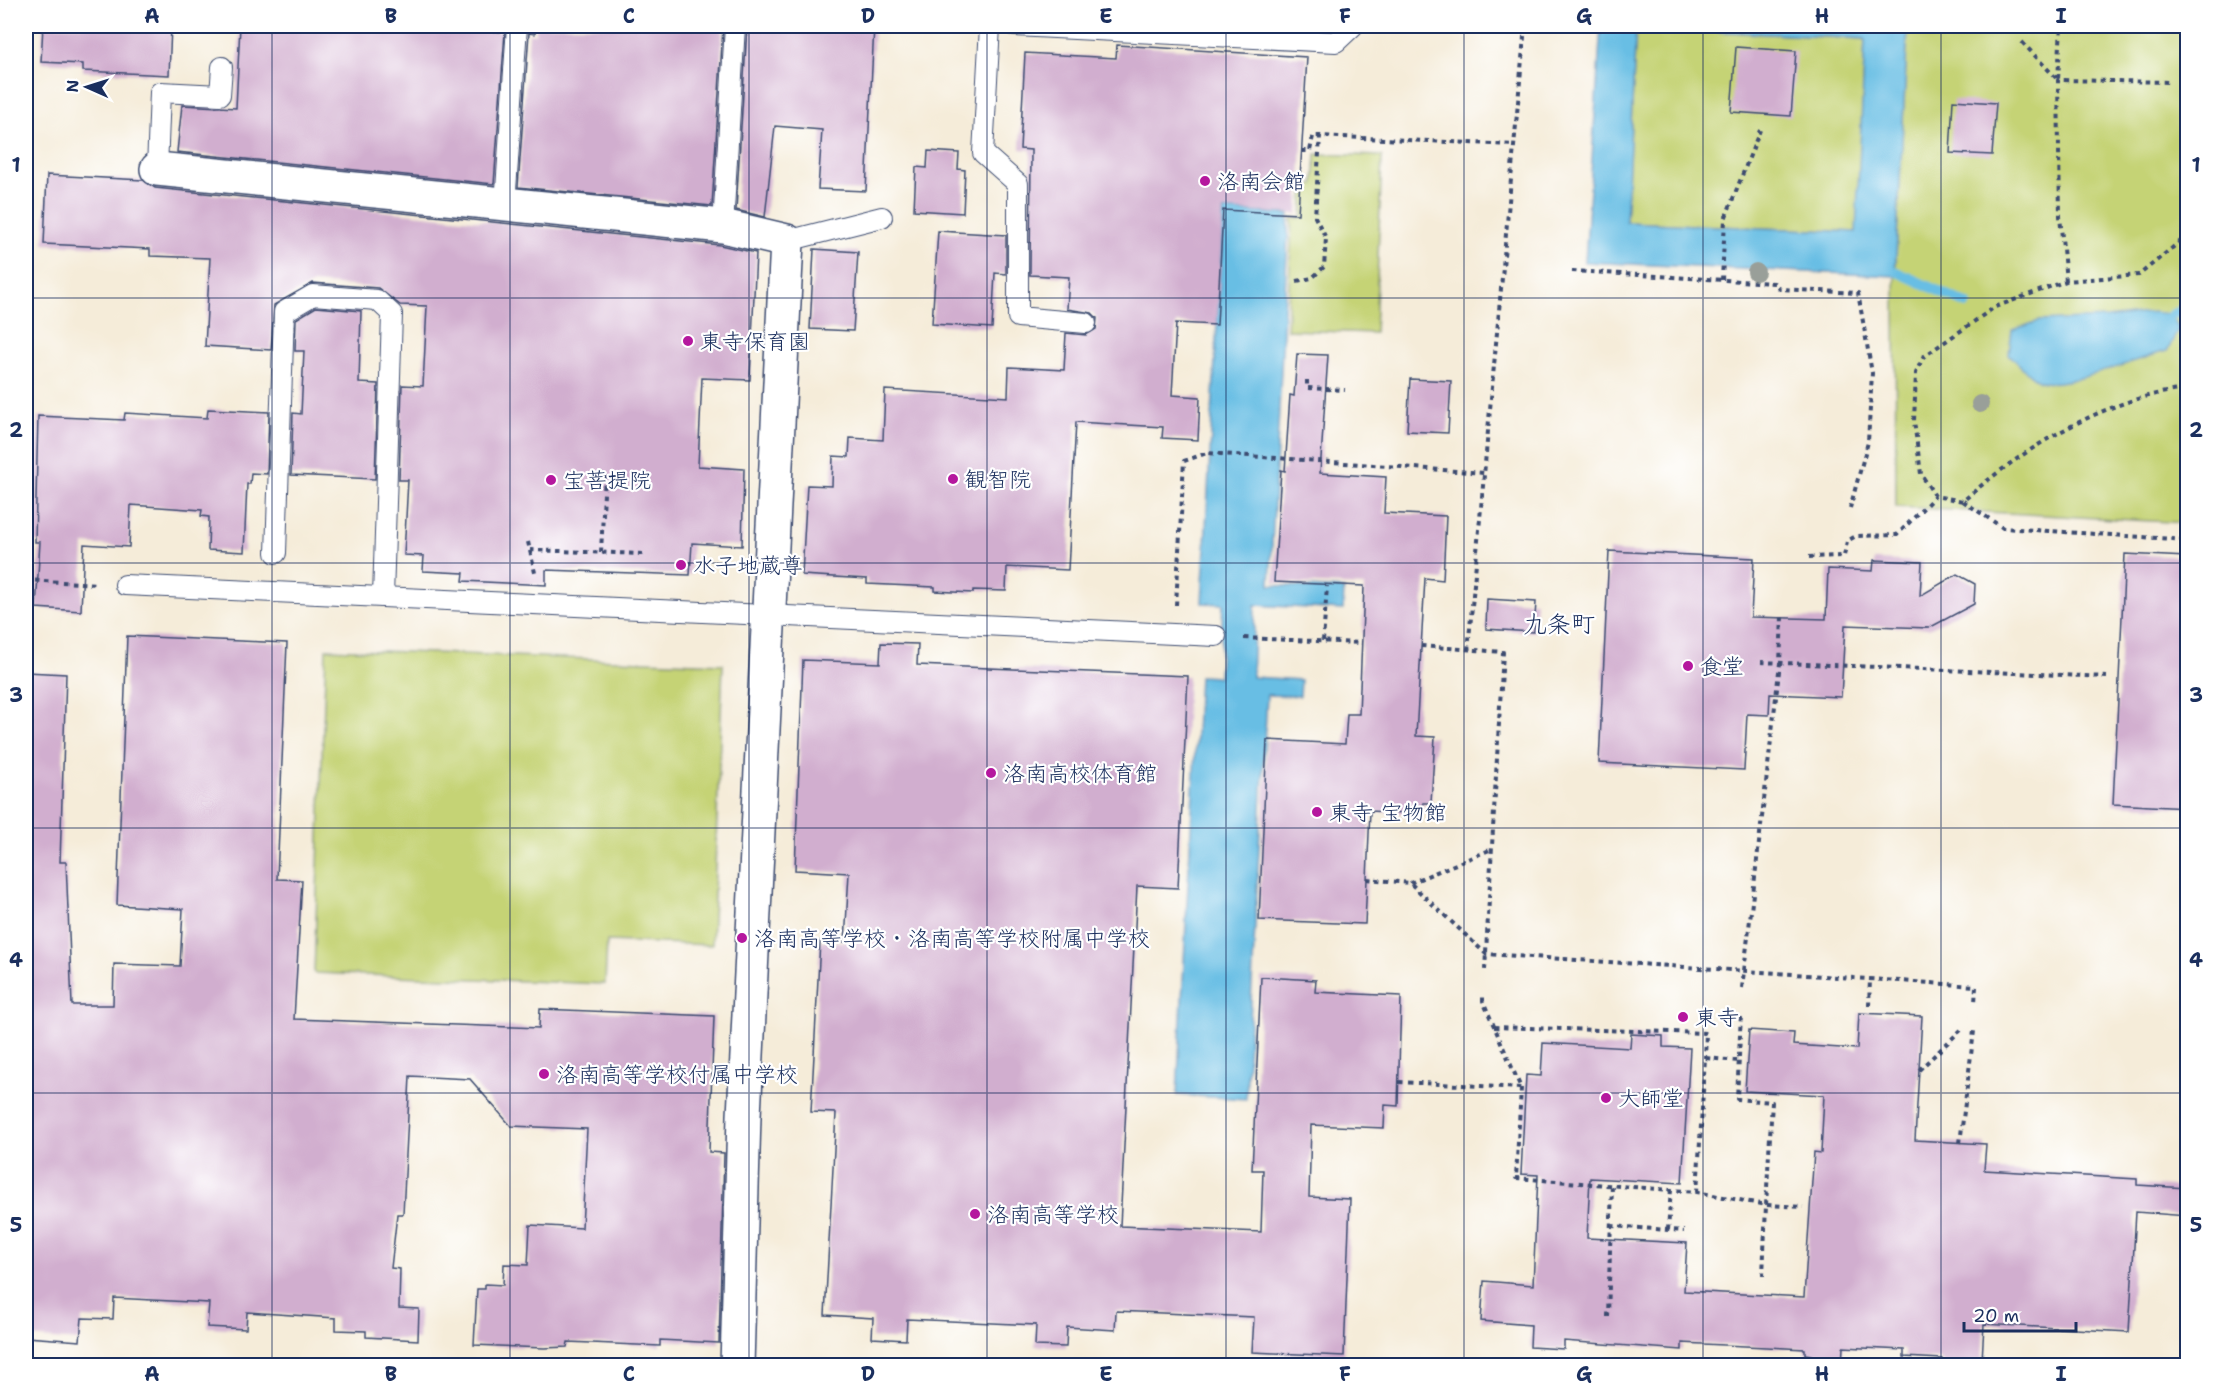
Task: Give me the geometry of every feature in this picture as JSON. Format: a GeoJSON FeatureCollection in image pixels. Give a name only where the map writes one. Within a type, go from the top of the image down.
{"type":"FeatureCollection","features":[{"type":"Feature","properties":{"kind":"street"},"geometry":{"type":"LineString","coordinates":[[157,169],[723,226],[787,241],[744,1116],[737,1365]]}},
{"type":"Feature","properties":{"kind":"lane"},"geometry":{"type":"LineString","coordinates":[[505,205],[517,26]]}},
{"type":"Feature","properties":{"kind":"lane"},"geometry":{"type":"LineString","coordinates":[[723,226],[735,26]]}},
{"type":"Feature","properties":{"kind":"lane"},"geometry":{"type":"LineString","coordinates":[[990,26],[983,153],[1018,184],[1018,317],[1086,323]]}},
{"type":"Feature","properties":{"kind":"lane"},"geometry":{"type":"LineString","coordinates":[[1016,26],[1336,42],[1353,26]]}},
{"type":"Feature","properties":{"kind":"lane"},"geometry":{"type":"LineString","coordinates":[[157,169],[160,92],[220,95],[222,67]]}},
{"type":"Feature","properties":{"kind":"lane"},"geometry":{"type":"LineString","coordinates":[[787,241],[882,218]]}},
{"type":"Feature","properties":{"kind":"lane"},"geometry":{"type":"LineString","coordinates":[[276,553],[284,312],[313,296],[377,300],[392,314],[383,597]]}},
{"type":"Feature","properties":{"kind":"lane"},"geometry":{"type":"LineString","coordinates":[[125,585],[275,583],[383,597],[1174,636],[1216,636]]}},
{"type":"Feature","properties":{"kind":"path"},"geometry":{"type":"LineString","coordinates":[[1468,650],[1526,26]]}},
{"type":"Feature","properties":{"kind":"path"},"geometry":{"type":"LineString","coordinates":[[2061,26],[2058,80],[2060,216],[2066,281]]}},
{"type":"Feature","properties":{"kind":"path"},"geometry":{"type":"LineString","coordinates":[[2022,42],[2058,80],[2171,82]]}},
{"type":"Feature","properties":{"kind":"path"},"geometry":{"type":"LineString","coordinates":[[1722,280],[1725,219],[1760,130]]}},
{"type":"Feature","properties":{"kind":"path"},"geometry":{"type":"LineString","coordinates":[[1302,151],[1310,151],[1313,136],[1514,145]]}},
{"type":"Feature","properties":{"kind":"path"},"geometry":{"type":"LineString","coordinates":[[1297,281],[1312,278],[1324,267],[1326,238],[1315,217],[1320,136]]}},
{"type":"Feature","properties":{"kind":"path"},"geometry":{"type":"LineString","coordinates":[[2187,235],[2139,275],[2066,281],[1995,307],[1923,357],[1916,373],[1914,421],[1921,474],[1935,496],[1963,501],[2002,528],[2187,540]]}},
{"type":"Feature","properties":{"kind":"path"},"geometry":{"type":"LineString","coordinates":[[2183,240],[2187,298]]}},
{"type":"Feature","properties":{"kind":"path"},"geometry":{"type":"LineString","coordinates":[[1572,272],[1774,283],[1780,289],[1858,293],[1872,373],[1868,442],[1850,508]]}},
{"type":"Feature","properties":{"kind":"path"},"geometry":{"type":"LineString","coordinates":[[1307,380],[1306,388],[1345,390]]}},
{"type":"Feature","properties":{"kind":"path"},"geometry":{"type":"LineString","coordinates":[[1963,501],[1993,475],[2093,414],[2169,391],[2187,389]]}},
{"type":"Feature","properties":{"kind":"path"},"geometry":{"type":"LineString","coordinates":[[1174,636],[1184,461],[1208,453],[1484,473]]}},
{"type":"Feature","properties":{"kind":"path"},"geometry":{"type":"LineString","coordinates":[[602,552],[605,474]]}},
{"type":"Feature","properties":{"kind":"path"},"geometry":{"type":"LineString","coordinates":[[1809,558],[1844,556],[1846,541],[1856,536],[1896,536],[1935,496]]}},
{"type":"Feature","properties":{"kind":"path"},"geometry":{"type":"LineString","coordinates":[[530,550],[643,554]]}},
{"type":"Feature","properties":{"kind":"path"},"geometry":{"type":"LineString","coordinates":[[26,580],[82,583]]}},
{"type":"Feature","properties":{"kind":"path"},"geometry":{"type":"LineString","coordinates":[[1323,641],[1327,586]]}},
{"type":"Feature","properties":{"kind":"path"},"geometry":{"type":"LineString","coordinates":[[1742,988],[1780,663],[1782,617]]}},
{"type":"Feature","properties":{"kind":"path"},"geometry":{"type":"LineString","coordinates":[[1257,639],[1362,644]]}},
{"type":"Feature","properties":{"kind":"path"},"geometry":{"type":"LineString","coordinates":[[1421,646],[1503,652],[1485,970]]}},
{"type":"Feature","properties":{"kind":"path"},"geometry":{"type":"LineString","coordinates":[[1761,662],[2107,677]]}},
{"type":"Feature","properties":{"kind":"path"},"geometry":{"type":"LineString","coordinates":[[1366,879],[1410,883],[1492,849]]}},
{"type":"Feature","properties":{"kind":"path"},"geometry":{"type":"LineString","coordinates":[[1410,883],[1486,954],[1976,986],[1975,1003]]}},
{"type":"Feature","properties":{"kind":"path"},"geometry":{"type":"LineString","coordinates":[[1869,1006],[1870,979]]}},
{"type":"Feature","properties":{"kind":"path"},"geometry":{"type":"LineString","coordinates":[[1484,995],[1483,1001],[1521,1088],[1516,1178],[1697,1192],[1766,1205],[1803,1207]]}},
{"type":"Feature","properties":{"kind":"path"},"geometry":{"type":"LineString","coordinates":[[1741,1014],[1737,1099],[1772,1102],[1763,1276]]}},
{"type":"Feature","properties":{"kind":"path"},"geometry":{"type":"LineString","coordinates":[[1494,1027],[1706,1033],[1697,1192]]}},
{"type":"Feature","properties":{"kind":"path"},"geometry":{"type":"LineString","coordinates":[[1919,1070],[1961,1030]]}},
{"type":"Feature","properties":{"kind":"path"},"geometry":{"type":"LineString","coordinates":[[1960,1143],[1974,1031]]}},
{"type":"Feature","properties":{"kind":"path"},"geometry":{"type":"LineString","coordinates":[[1705,1058],[1739,1060]]}},
{"type":"Feature","properties":{"kind":"path"},"geometry":{"type":"LineString","coordinates":[[1399,1082],[1521,1088]]}},
{"type":"Feature","properties":{"kind":"path"},"geometry":{"type":"LineString","coordinates":[[1608,1317],[1612,1184]]}},
{"type":"Feature","properties":{"kind":"path"},"geometry":{"type":"LineString","coordinates":[[1668,1230],[1671,1190]]}},
{"type":"Feature","properties":{"kind":"path"},"geometry":{"type":"LineString","coordinates":[[1611,1226],[1684,1231]]}},
{"type":"Feature","properties":{"kind":"green space"},"geometry":{"type":"Polygon","coordinates":[[[1908,26],[2187,26],[2187,523],[1896,507],[1895,276],[1908,26]]]}},
{"type":"Feature","properties":{"kind":"green space"},"geometry":{"type":"Polygon","coordinates":[[[1636,27],[1865,39],[1857,232],[1626,222],[1636,27]]]}},
{"type":"Feature","properties":{"kind":"green space"},"geometry":{"type":"Polygon","coordinates":[[[1316,154],[1382,156],[1375,333],[1287,330],[1292,218],[1302,218],[1304,185],[1314,185],[1316,154]]]}},
{"type":"Feature","properties":{"kind":"green space"},"geometry":{"type":"Polygon","coordinates":[[[326,649],[723,664],[712,945],[607,941],[605,984],[314,973],[326,649]]]}},
{"type":"Feature","properties":{"kind":"water"},"geometry":{"type":"Polygon","coordinates":[[[1601,26],[1908,26],[1895,276],[1585,262],[1601,26]],[[1636,27],[1626,222],[1856,232],[1865,39],[1636,27]]]}},
{"type":"Feature","properties":{"kind":"water"},"geometry":{"type":"Polygon","coordinates":[[[1223,210],[1289,214],[1270,585],[1344,589],[1343,610],[1255,605],[1252,677],[1301,680],[1300,696],[1267,695],[1246,1099],[1177,1095],[1199,676],[1219,677],[1223,604],[1202,603],[1223,210]]]}},
{"type":"Feature","properties":{"kind":"water"},"geometry":{"type":"Polygon","coordinates":[[[2154,312],[2171,315],[2179,328],[2167,351],[2102,372],[2066,381],[2051,383],[2040,381],[2027,373],[2009,354],[2012,330],[2039,321],[2107,318],[2154,312]]]}},
{"type":"Feature","properties":{"kind":"building"},"geometry":{"type":"Polygon","coordinates":[[[43,26],[171,26],[169,75],[83,71],[83,64],[41,62],[43,26]]]}},
{"type":"Feature","properties":{"kind":"building"},"geometry":{"type":"Polygon","coordinates":[[[240,26],[423,26],[423,28],[505,32],[494,184],[177,152],[182,105],[236,108],[240,26]]]}},
{"type":"Feature","properties":{"kind":"building"},"geometry":{"type":"Polygon","coordinates":[[[536,26],[723,27],[712,206],[518,187],[529,33],[535,34],[536,26]]]}},
{"type":"Feature","properties":{"kind":"building"},"geometry":{"type":"Polygon","coordinates":[[[831,26],[874,26],[866,191],[818,189],[822,130],[775,126],[765,217],[736,210],[747,28],[831,32],[831,26]]]}},
{"type":"Feature","properties":{"kind":"building"},"geometry":{"type":"Polygon","coordinates":[[[1117,45],[1307,57],[1298,214],[1223,210],[1217,325],[1176,323],[1172,395],[1200,397],[1198,440],[1162,438],[1163,427],[1076,422],[1068,570],[1007,567],[1006,591],[973,590],[973,593],[935,591],[935,587],[867,584],[867,579],[802,575],[807,485],[832,486],[833,456],[849,457],[850,438],[883,440],[885,390],[1008,397],[1009,367],[1064,370],[1066,333],[1086,335],[1096,329],[1097,318],[1092,313],[1067,309],[1069,277],[1030,275],[1031,150],[1020,149],[1025,53],[1116,58],[1117,45]]]}},
{"type":"Feature","properties":{"kind":"building"},"geometry":{"type":"Polygon","coordinates":[[[1736,47],[1796,51],[1791,116],[1731,112],[1736,47]]]}},
{"type":"Feature","properties":{"kind":"building"},"geometry":{"type":"Polygon","coordinates":[[[1953,100],[1996,103],[1992,155],[1950,153],[1953,100]]]}},
{"type":"Feature","properties":{"kind":"building"},"geometry":{"type":"Polygon","coordinates":[[[928,151],[959,153],[958,169],[965,170],[963,213],[914,210],[916,167],[927,168],[928,151]]]}},
{"type":"Feature","properties":{"kind":"building"},"geometry":{"type":"Polygon","coordinates":[[[47,175],[143,180],[155,188],[720,245],[756,253],[750,380],[702,378],[698,466],[744,469],[742,546],[692,543],[690,575],[546,570],[546,585],[463,581],[464,573],[423,571],[424,556],[404,555],[408,480],[399,480],[402,385],[423,386],[427,306],[400,305],[378,288],[313,283],[274,305],[271,350],[205,346],[210,258],[150,256],[150,249],[44,244],[47,175]]]}},
{"type":"Feature","properties":{"kind":"building"},"geometry":{"type":"Polygon","coordinates":[[[938,231],[1006,235],[1006,274],[995,273],[992,328],[932,324],[938,231]]]}},
{"type":"Feature","properties":{"kind":"building"},"geometry":{"type":"Polygon","coordinates":[[[814,249],[858,252],[853,331],[810,329],[814,249]]]}},
{"type":"Feature","properties":{"kind":"building"},"geometry":{"type":"Polygon","coordinates":[[[316,307],[361,311],[359,383],[378,384],[375,479],[291,475],[293,413],[301,414],[304,351],[295,351],[296,319],[316,307]]]}},
{"type":"Feature","properties":{"kind":"building"},"geometry":{"type":"Polygon","coordinates":[[[1297,354],[1328,355],[1320,473],[1386,477],[1384,513],[1446,516],[1443,580],[1425,578],[1416,736],[1435,737],[1431,803],[1423,803],[1423,814],[1370,811],[1365,924],[1259,920],[1267,740],[1345,744],[1347,714],[1359,714],[1364,586],[1274,582],[1281,470],[1285,471],[1290,395],[1294,396],[1297,354]]]}},
{"type":"Feature","properties":{"kind":"building"},"geometry":{"type":"Polygon","coordinates":[[[1410,379],[1451,381],[1448,433],[1407,431],[1410,379]]]}},
{"type":"Feature","properties":{"kind":"building"},"geometry":{"type":"Polygon","coordinates":[[[208,409],[269,412],[267,474],[251,473],[250,484],[247,484],[244,552],[208,550],[209,517],[201,516],[202,510],[131,505],[129,547],[84,544],[81,611],[36,608],[40,542],[35,542],[38,416],[124,420],[125,413],[207,418],[208,409]]]}},
{"type":"Feature","properties":{"kind":"building","name":"食堂"},"geometry":{"type":"Polygon","coordinates":[[[1609,551],[1754,558],[1751,617],[1826,619],[1828,569],[1873,571],[1874,560],[1922,562],[1920,596],[1957,574],[1975,584],[1974,604],[1929,628],[1845,625],[1841,697],[1770,694],[1769,715],[1747,714],[1744,770],[1599,763],[1609,551]]]}},
{"type":"Feature","properties":{"kind":"building"},"geometry":{"type":"Polygon","coordinates":[[[2125,554],[2187,557],[2187,808],[2113,804],[2125,554]]]}},
{"type":"Feature","properties":{"kind":"building"},"geometry":{"type":"Polygon","coordinates":[[[1487,599],[1536,602],[1534,632],[1486,629],[1487,599]]]}},
{"type":"Feature","properties":{"kind":"building"},"geometry":{"type":"Polygon","coordinates":[[[127,636],[287,643],[277,879],[302,880],[294,1019],[539,1028],[540,1009],[714,1016],[709,1152],[724,1153],[719,1343],[660,1340],[660,1346],[568,1342],[567,1347],[544,1348],[474,1345],[477,1289],[485,1289],[485,1284],[503,1285],[504,1264],[528,1265],[530,1225],[582,1228],[587,1129],[511,1126],[470,1079],[410,1076],[403,1214],[397,1214],[391,1268],[400,1269],[399,1308],[419,1309],[418,1340],[366,1337],[366,1331],[336,1330],[336,1318],[247,1312],[246,1329],[207,1327],[209,1303],[114,1298],[113,1319],[82,1318],[80,1341],[26,1337],[26,672],[66,674],[60,862],[66,862],[72,1005],[113,1005],[114,964],[180,966],[183,909],[117,905],[127,636]]]}},
{"type":"Feature","properties":{"kind":"building"},"geometry":{"type":"Polygon","coordinates":[[[881,643],[918,644],[917,665],[1188,676],[1178,888],[1137,886],[1120,1226],[1261,1232],[1263,1170],[1252,1170],[1261,977],[1316,980],[1315,992],[1401,996],[1398,1106],[1385,1105],[1384,1128],[1311,1125],[1309,1197],[1350,1199],[1344,1356],[1252,1352],[1254,1317],[1116,1311],[1115,1330],[1067,1327],[1066,1347],[1035,1346],[1036,1325],[907,1319],[906,1340],[872,1338],[873,1318],[825,1315],[836,1113],[811,1112],[820,941],[845,942],[849,873],[795,870],[803,660],[880,663],[881,643]]]}},
{"type":"Feature","properties":{"kind":"building"},"geometry":{"type":"Polygon","coordinates":[[[1859,1013],[1922,1016],[1915,1140],[1986,1144],[1984,1170],[2137,1179],[2137,1185],[2187,1188],[2187,1216],[2136,1212],[2129,1332],[1984,1324],[1982,1361],[1975,1360],[1975,1365],[1942,1365],[1942,1359],[1904,1357],[1904,1350],[1843,1347],[1842,1365],[1811,1365],[1811,1355],[1805,1354],[1805,1349],[1682,1343],[1682,1350],[1564,1341],[1564,1349],[1530,1347],[1531,1325],[1481,1321],[1484,1281],[1533,1285],[1538,1175],[1521,1174],[1526,1075],[1541,1076],[1543,1043],[1630,1048],[1631,1034],[1663,1036],[1663,1047],[1690,1048],[1682,1183],[1590,1178],[1587,1238],[1687,1243],[1684,1291],[1804,1297],[1814,1152],[1821,1153],[1824,1095],[1745,1091],[1749,1030],[1794,1033],[1793,1045],[1857,1049],[1859,1013]]]}},
{"type":"Feature","properties":{"kind":"waterway"},"geometry":{"type":"LineString","coordinates":[[1895,271],[1967,304]]}},
{"type":"Feature","properties":{"kind":"waterway"},"geometry":{"type":"LineString","coordinates":[[2171,315],[2188,307]]}},
{"type":"Feature","properties":{"kind":"place","name":"洛南会館"},"geometry":{"type":"Point","coordinates":[1205,181]}},
{"type":"Feature","properties":{"kind":"place","name":"東寺保育園"},"geometry":{"type":"Point","coordinates":[688,341]}},
{"type":"Feature","properties":{"kind":"place","name":"観智院"},"geometry":{"type":"Point","coordinates":[953,479]}},
{"type":"Feature","properties":{"kind":"place","name":"宝菩提院"},"geometry":{"type":"Point","coordinates":[551,480]}},
{"type":"Feature","properties":{"kind":"place","name":"水子地蔵尊"},"geometry":{"type":"Point","coordinates":[681,565]}},
{"type":"Feature","properties":{"kind":"place","name":"食堂"},"geometry":{"type":"Point","coordinates":[1688,666]}},
{"type":"Feature","properties":{"kind":"place","name":"洛南高校体育館"},"geometry":{"type":"Point","coordinates":[991,773]}},
{"type":"Feature","properties":{"kind":"place","name":"東寺 宝物館"},"geometry":{"type":"Point","coordinates":[1317,812]}},
{"type":"Feature","properties":{"kind":"place","name":"洛南高等学校・洛南高等学校附属中学校"},"geometry":{"type":"Point","coordinates":[742,938]}},
{"type":"Feature","properties":{"kind":"place","name":"東寺"},"geometry":{"type":"Point","coordinates":[1683,1017]}},
{"type":"Feature","properties":{"kind":"place","name":"洛南高等学校付属中学校"},"geometry":{"type":"Point","coordinates":[544,1074]}},
{"type":"Feature","properties":{"kind":"place","name":"大師堂"},"geometry":{"type":"Point","coordinates":[1606,1098]}},
{"type":"Feature","properties":{"kind":"place","name":"洛南高等学校"},"geometry":{"type":"Point","coordinates":[975,1214]}},
{"type":"Feature","properties":{"kind":"district","name":"九条町"},"geometry":{"type":"Point","coordinates":[1559,624]}}]}
